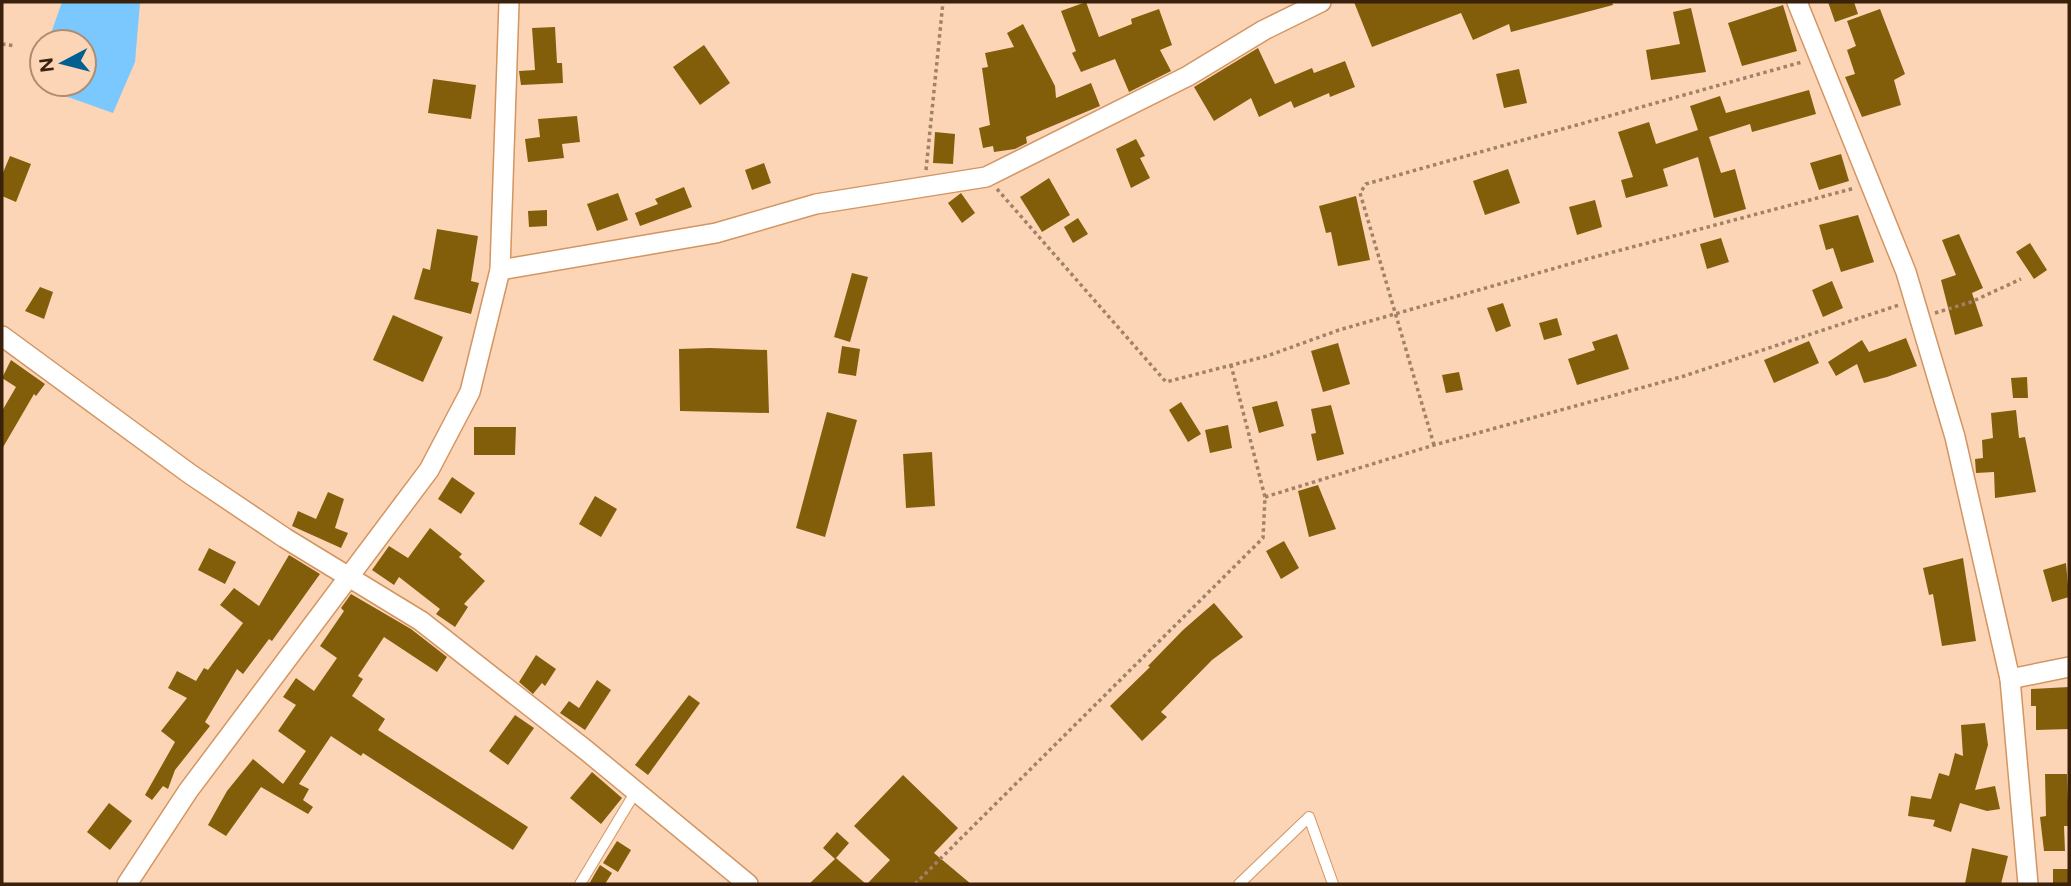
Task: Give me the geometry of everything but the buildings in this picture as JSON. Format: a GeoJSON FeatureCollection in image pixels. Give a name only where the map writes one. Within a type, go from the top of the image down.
{"type":"FeatureCollection","features":[{"type":"Feature","properties":{"kind":"street"},"geometry":{"type":"LineString","coordinates":[[127,884],[188,790],[351,578],[429,470],[470,392],[500,270],[509,2]]}},
{"type":"Feature","properties":{"kind":"street"},"geometry":{"type":"LineString","coordinates":[[500,270],[716,233],[816,204],[986,177],[1188,76],[1264,30],[1321,2]]}},
{"type":"Feature","properties":{"kind":"street"},"geometry":{"type":"LineString","coordinates":[[1797,2],[1821,56],[1917,309],[1966,484],[2010,679],[2028,884]]}},
{"type":"Feature","properties":{"kind":"street"},"geometry":{"type":"LineString","coordinates":[[2,336],[190,474],[285,538],[421,621],[636,791],[748,884]]}},
{"type":"Feature","properties":{"kind":"street"},"geometry":{"type":"LineString","coordinates":[[2010,679],[2069,667]]}},
{"type":"Feature","properties":{"kind":"lane"},"geometry":{"type":"LineString","coordinates":[[580,884],[636,791]]}},
{"type":"Feature","properties":{"kind":"lane"},"geometry":{"type":"LineString","coordinates":[[1239,884],[1309,817],[1333,884]]}},
{"type":"Feature","properties":{"kind":"path"},"geometry":{"type":"LineString","coordinates":[[924,186],[943,2]]}},
{"type":"Feature","properties":{"kind":"path"},"geometry":{"type":"LineString","coordinates":[[2,44],[15,46]]}},
{"type":"Feature","properties":{"kind":"path"},"geometry":{"type":"LineString","coordinates":[[1434,445],[1398,313],[1360,193],[1366,184],[1821,56]]}},
{"type":"Feature","properties":{"kind":"path"},"geometry":{"type":"LineString","coordinates":[[986,177],[1166,382],[1587,259],[1871,184]]}},
{"type":"Feature","properties":{"kind":"path"},"geometry":{"type":"LineString","coordinates":[[1265,497],[1434,445],[1917,309],[1970,302],[2021,279]]}},
{"type":"Feature","properties":{"kind":"path"},"geometry":{"type":"LineString","coordinates":[[915,884],[1262,538],[1265,497],[1231,365]]}},
{"type":"Feature","properties":{"kind":"water"},"geometry":{"type":"Polygon","coordinates":[[[62,2],[140,3],[135,62],[113,113],[71,98],[98,98],[98,28],[53,28],[62,2]]]}}]}
